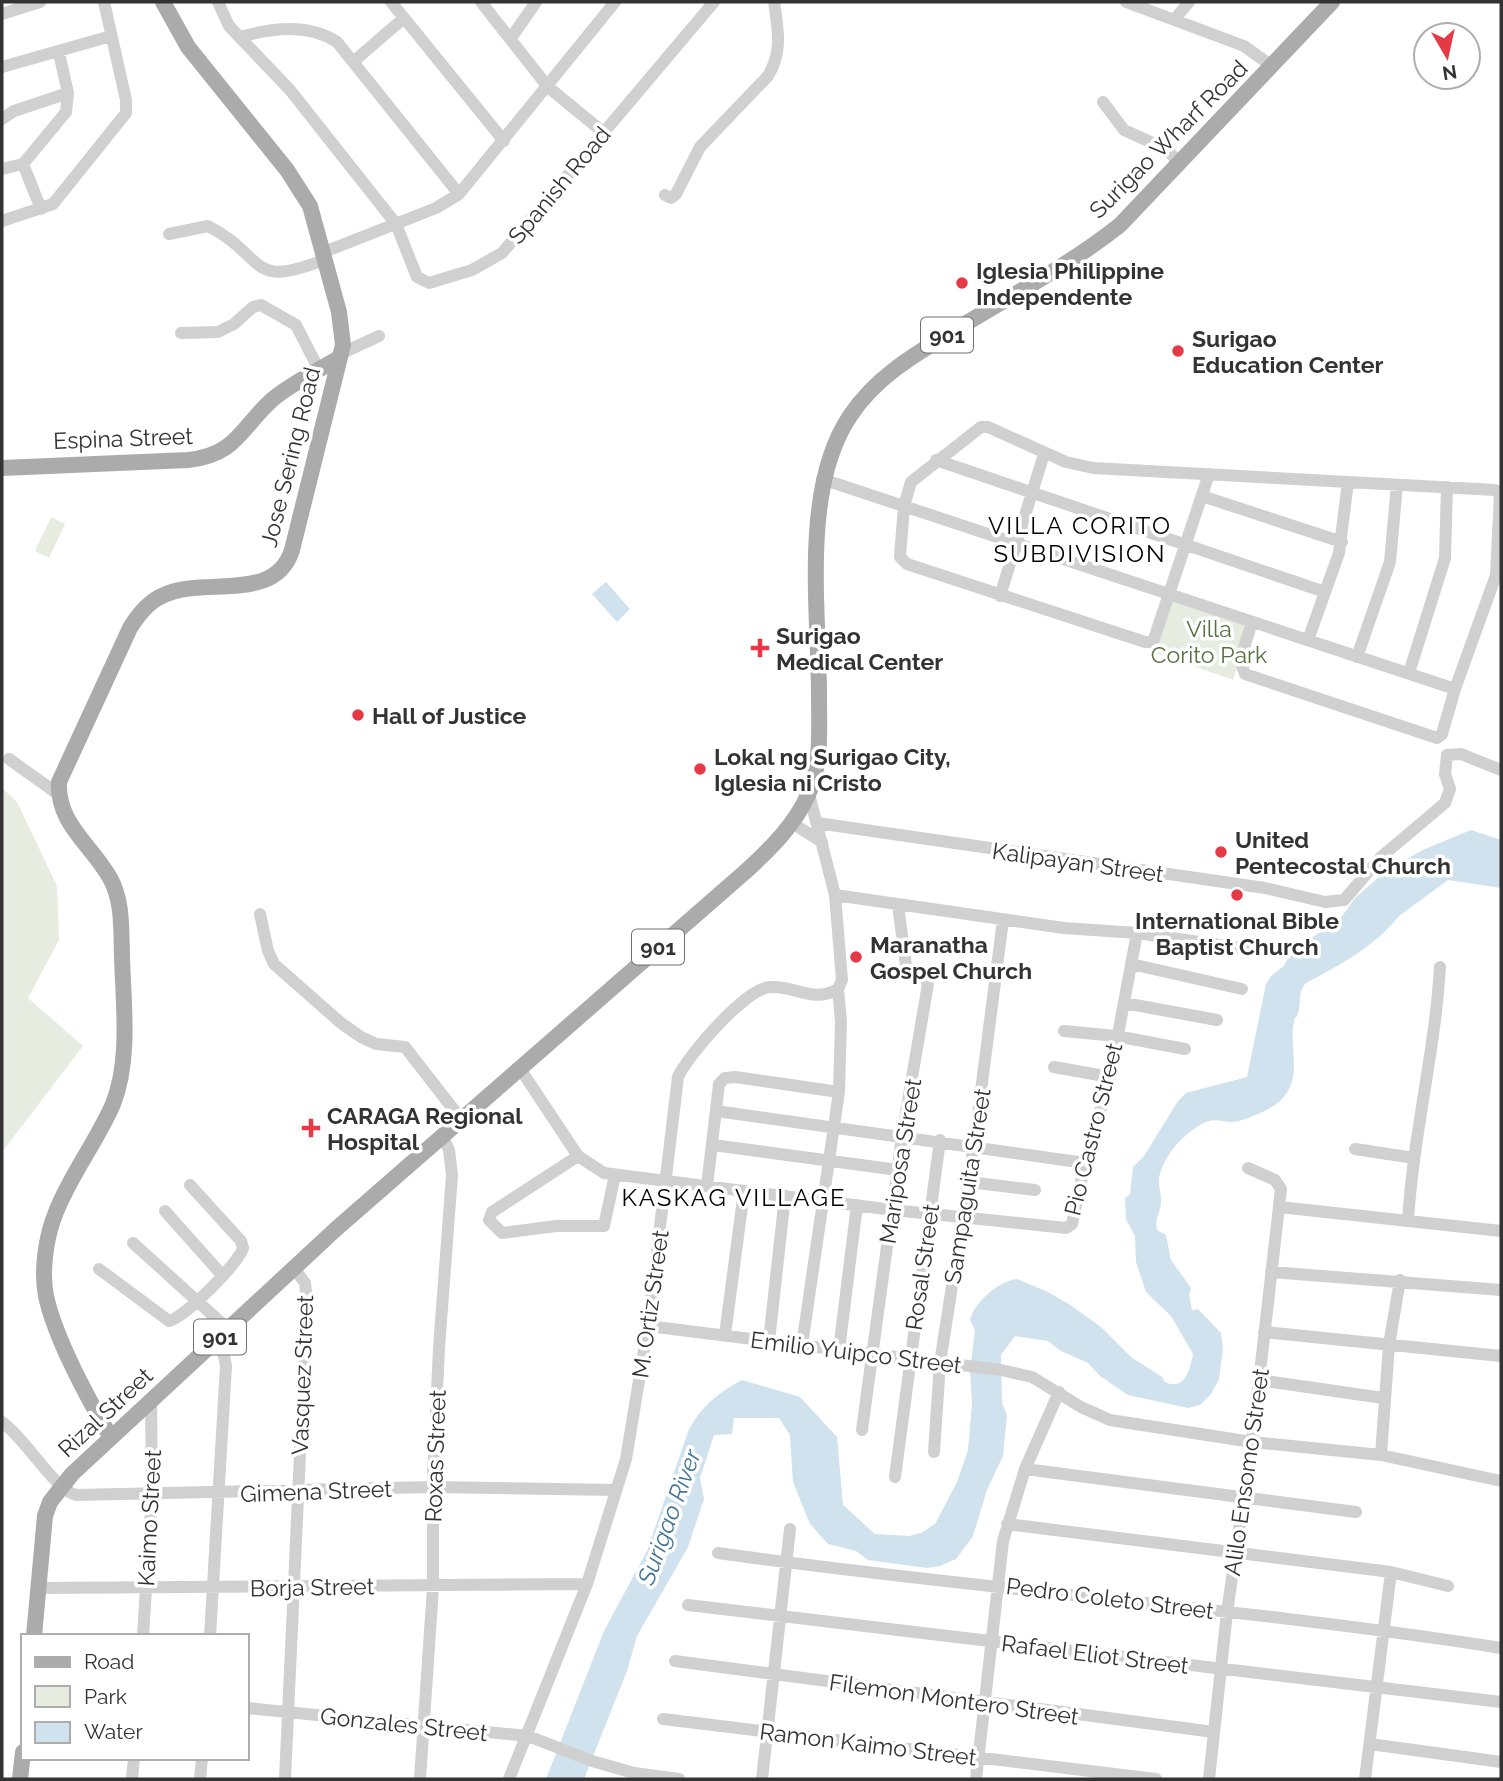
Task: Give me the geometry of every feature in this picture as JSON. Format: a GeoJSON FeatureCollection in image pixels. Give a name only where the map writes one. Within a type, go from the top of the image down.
{"type":"FeatureCollection","features":[{"type":"Feature","properties":{"kind":"main road","name":"Jose Sering Road"},"geometry":{"type":"LineString","coordinates":[[58,794],[62,771],[82,726],[130,628],[144,608],[173,591],[262,582],[271,579],[284,568],[292,550],[339,357],[342,324],[314,216],[294,180],[188,47],[163,2]]}},
{"type":"Feature","properties":{"kind":"main road","name":"Surigao Wharf Road"},"geometry":{"type":"LineString","coordinates":[[294,1268],[519,1067],[745,872],[792,823],[809,794],[817,771],[818,517],[822,479],[839,432],[879,381],[913,356],[1104,238],[1137,210],[1332,2]]}},
{"type":"Feature","properties":{"kind":"main road","name":"Espina Street"},"geometry":{"type":"LineString","coordinates":[[2,468],[188,460],[213,456],[232,444],[272,400],[339,357]]}},
{"type":"Feature","properties":{"kind":"main road"},"geometry":{"type":"LineString","coordinates":[[58,794],[71,829],[102,865],[118,897],[122,1042],[113,1103],[56,1212],[45,1259],[44,1280],[54,1321],[110,1436]]}},
{"type":"Feature","properties":{"kind":"main road","name":"Rizal Street"},"geometry":{"type":"LineString","coordinates":[[34,1634],[45,1516],[61,1486],[110,1436],[294,1268]]}},
{"type":"Feature","properties":{"kind":"main road"},"geometry":{"type":"LineString","coordinates":[[20,1779],[22,1760]]}},
{"type":"Feature","properties":{"kind":"street"},"geometry":{"type":"LineString","coordinates":[[7,9],[40,2]]}},
{"type":"Feature","properties":{"kind":"street"},"geometry":{"type":"LineString","coordinates":[[2,221],[52,204],[126,113],[126,100],[104,2]]}},
{"type":"Feature","properties":{"kind":"street"},"geometry":{"type":"LineString","coordinates":[[218,2],[223,18],[290,90],[396,224]]}},
{"type":"Feature","properties":{"kind":"street"},"geometry":{"type":"LineString","coordinates":[[391,2],[504,141]]}},
{"type":"Feature","properties":{"kind":"street"},"geometry":{"type":"LineString","coordinates":[[481,2],[548,87],[603,132]]}},
{"type":"Feature","properties":{"kind":"street"},"geometry":{"type":"LineString","coordinates":[[511,38],[536,2]]}},
{"type":"Feature","properties":{"kind":"street"},"geometry":{"type":"LineString","coordinates":[[169,234],[195,226],[208,226],[270,273],[290,273],[436,208],[459,194],[615,2]]}},
{"type":"Feature","properties":{"kind":"street","name":"Spanish Road"},"geometry":{"type":"LineString","coordinates":[[396,224],[421,281],[434,282],[472,270],[502,253],[714,2]]}},
{"type":"Feature","properties":{"kind":"street"},"geometry":{"type":"LineString","coordinates":[[665,195],[671,198],[676,194],[700,147],[768,76],[776,63],[780,42],[774,2]]}},
{"type":"Feature","properties":{"kind":"street"},"geometry":{"type":"LineString","coordinates":[[1126,2],[1244,46],[1272,66]]}},
{"type":"Feature","properties":{"kind":"street"},"geometry":{"type":"LineString","coordinates":[[1174,20],[1189,2]]}},
{"type":"Feature","properties":{"kind":"street"},"geometry":{"type":"LineString","coordinates":[[353,62],[404,18]]}},
{"type":"Feature","properties":{"kind":"street"},"geometry":{"type":"LineString","coordinates":[[240,37],[272,29],[316,32],[337,43],[459,194]]}},
{"type":"Feature","properties":{"kind":"street"},"geometry":{"type":"LineString","coordinates":[[2,67],[59,53],[111,36]]}},
{"type":"Feature","properties":{"kind":"street"},"geometry":{"type":"LineString","coordinates":[[2,169],[23,164],[62,119],[68,105],[68,93],[59,53]]}},
{"type":"Feature","properties":{"kind":"street"},"geometry":{"type":"LineString","coordinates":[[2,118],[14,111],[68,93]]}},
{"type":"Feature","properties":{"kind":"street"},"geometry":{"type":"LineString","coordinates":[[1103,102],[1124,130],[1167,149],[1180,163]]}},
{"type":"Feature","properties":{"kind":"street"},"geometry":{"type":"LineString","coordinates":[[23,164],[41,209]]}},
{"type":"Feature","properties":{"kind":"street"},"geometry":{"type":"LineString","coordinates":[[181,334],[218,332],[253,307],[261,306],[296,325],[319,370]]}},
{"type":"Feature","properties":{"kind":"street"},"geometry":{"type":"LineString","coordinates":[[339,357],[379,336]]}},
{"type":"Feature","properties":{"kind":"street"},"geometry":{"type":"LineString","coordinates":[[1209,474],[1155,640],[1149,643],[903,562],[900,551],[904,506],[911,482],[978,428],[985,426],[1044,454],[1093,468],[1209,474],[1396,485],[1495,490],[1501,498],[1499,564],[1455,689],[1443,734],[1434,737],[1245,674],[1240,661],[1252,622]]}},
{"type":"Feature","properties":{"kind":"street"},"geometry":{"type":"LineString","coordinates":[[1000,596],[1044,454]]}},
{"type":"Feature","properties":{"kind":"street"},"geometry":{"type":"LineString","coordinates":[[936,460],[1325,592]]}},
{"type":"Feature","properties":{"kind":"street"},"geometry":{"type":"LineString","coordinates":[[822,479],[1455,689]]}},
{"type":"Feature","properties":{"kind":"street"},"geometry":{"type":"LineString","coordinates":[[1308,640],[1342,542],[1348,482]]}},
{"type":"Feature","properties":{"kind":"street"},"geometry":{"type":"LineString","coordinates":[[1357,657],[1390,562],[1396,485]]}},
{"type":"Feature","properties":{"kind":"street"},"geometry":{"type":"LineString","coordinates":[[1409,673],[1445,558],[1447,487]]}},
{"type":"Feature","properties":{"kind":"street"},"geometry":{"type":"LineString","coordinates":[[1202,496],[1342,542]]}},
{"type":"Feature","properties":{"kind":"street","name":"Kalipayan Street"},"geometry":{"type":"LineString","coordinates":[[817,823],[1247,885],[1325,902],[1338,902],[1349,897],[1381,857],[1446,803],[1450,789],[1445,774],[1447,755],[1461,754],[1501,770]]}},
{"type":"Feature","properties":{"kind":"street"},"geometry":{"type":"LineString","coordinates":[[9,759],[58,794]]}},
{"type":"Feature","properties":{"kind":"street"},"geometry":{"type":"LineString","coordinates":[[802,1345],[821,1200],[839,1092],[841,1021],[838,989],[842,971],[835,894],[809,794]]}},
{"type":"Feature","properties":{"kind":"street"},"geometry":{"type":"LineString","coordinates":[[792,823],[822,842]]}},
{"type":"Feature","properties":{"kind":"street"},"geometry":{"type":"LineString","coordinates":[[835,894],[1003,920],[1138,933],[1262,951]]}},
{"type":"Feature","properties":{"kind":"street","name":"Mariposa Street"},"geometry":{"type":"LineString","coordinates":[[862,1430],[902,1136],[928,985],[925,977],[908,971],[898,905]]}},
{"type":"Feature","properties":{"kind":"street"},"geometry":{"type":"LineString","coordinates":[[260,914],[270,958],[285,975],[341,1023],[369,1042],[405,1046],[461,1119]]}},
{"type":"Feature","properties":{"kind":"street","name":"Sampaguita Street"},"geometry":{"type":"LineString","coordinates":[[934,1452],[940,1363],[969,1182],[1003,920]]}},
{"type":"Feature","properties":{"kind":"street","name":"Pio Castro Street"},"geometry":{"type":"LineString","coordinates":[[578,1156],[594,1169],[615,1175],[893,1210],[1066,1228],[1074,1219],[1085,1163],[1110,1077],[1138,933]]}},
{"type":"Feature","properties":{"kind":"street"},"geometry":{"type":"LineString","coordinates":[[1131,964],[1242,989]]}},
{"type":"Feature","properties":{"kind":"street"},"geometry":{"type":"LineString","coordinates":[[1408,1222],[1414,1158],[1437,1016],[1440,967]]}},
{"type":"Feature","properties":{"kind":"street","name":"M. Ortiz Street"},"geometry":{"type":"LineString","coordinates":[[509,1779],[587,1584],[631,1438],[648,1326],[675,1087],[687,1061],[757,990],[781,987],[817,996],[838,989]]}},
{"type":"Feature","properties":{"kind":"street"},"geometry":{"type":"LineString","coordinates":[[1124,1003],[1217,1020]]}},
{"type":"Feature","properties":{"kind":"street"},"geometry":{"type":"LineString","coordinates":[[1064,1031],[1116,1036],[1185,1049]]}},
{"type":"Feature","properties":{"kind":"street"},"geometry":{"type":"LineString","coordinates":[[519,1067],[578,1156],[492,1212],[489,1220],[502,1233],[556,1226],[604,1226],[615,1175]]}},
{"type":"Feature","properties":{"kind":"street"},"geometry":{"type":"LineString","coordinates":[[1054,1067],[1110,1077]]}},
{"type":"Feature","properties":{"kind":"street"},"geometry":{"type":"LineString","coordinates":[[707,1186],[719,1084],[725,1078],[735,1077],[839,1092]]}},
{"type":"Feature","properties":{"kind":"street"},"geometry":{"type":"LineString","coordinates":[[716,1111],[940,1140],[1085,1163]]}},
{"type":"Feature","properties":{"kind":"street","name":"Roxas Street"},"geometry":{"type":"LineString","coordinates":[[420,1779],[433,1585],[433,1487],[452,1175],[449,1150],[442,1135]]}},
{"type":"Feature","properties":{"kind":"street","name":"Rosal Street"},"geometry":{"type":"LineString","coordinates":[[895,1477],[940,1140]]}},
{"type":"Feature","properties":{"kind":"street"},"geometry":{"type":"LineString","coordinates":[[713,1145],[898,1170]]}},
{"type":"Feature","properties":{"kind":"street"},"geometry":{"type":"LineString","coordinates":[[1355,1149],[1414,1158]]}},
{"type":"Feature","properties":{"kind":"street"},"geometry":{"type":"LineString","coordinates":[[1248,1168],[1278,1182],[1281,1189],[1279,1207],[1501,1231]]}},
{"type":"Feature","properties":{"kind":"street"},"geometry":{"type":"LineString","coordinates":[[969,1182],[1035,1190]]}},
{"type":"Feature","properties":{"kind":"street"},"geometry":{"type":"LineString","coordinates":[[99,1269],[169,1321],[196,1301],[242,1254],[241,1241],[190,1185]]}},
{"type":"Feature","properties":{"kind":"street"},"geometry":{"type":"LineString","coordinates":[[725,1335],[744,1191]]}},
{"type":"Feature","properties":{"kind":"street"},"geometry":{"type":"LineString","coordinates":[[769,1341],[785,1196]]}},
{"type":"Feature","properties":{"kind":"street"},"geometry":{"type":"LineString","coordinates":[[839,1350],[857,1205]]}},
{"type":"Feature","properties":{"kind":"street","name":"Alilo Ensomo Street"},"geometry":{"type":"LineString","coordinates":[[1209,1779],[1234,1554],[1252,1442],[1279,1207]]}},
{"type":"Feature","properties":{"kind":"street"},"geometry":{"type":"LineString","coordinates":[[165,1211],[222,1275]]}},
{"type":"Feature","properties":{"kind":"street"},"geometry":{"type":"LineString","coordinates":[[132,1243],[228,1329]]}},
{"type":"Feature","properties":{"kind":"street","name":"Vasquez Street"},"geometry":{"type":"LineString","coordinates":[[285,1779],[307,1302],[305,1283],[294,1268]]}},
{"type":"Feature","properties":{"kind":"street"},"geometry":{"type":"LineString","coordinates":[[1271,1272],[1501,1290]]}},
{"type":"Feature","properties":{"kind":"street"},"geometry":{"type":"LineString","coordinates":[[1381,1455],[1383,1398],[1399,1280]]}},
{"type":"Feature","properties":{"kind":"street","name":"Emilio Yuipco Street"},"geometry":{"type":"LineString","coordinates":[[648,1326],[1001,1370],[1032,1377],[1110,1420],[1252,1442],[1381,1455],[1501,1481]]}},
{"type":"Feature","properties":{"kind":"street"},"geometry":{"type":"LineString","coordinates":[[1264,1332],[1501,1356]]}},
{"type":"Feature","properties":{"kind":"street"},"geometry":{"type":"LineString","coordinates":[[210,1634],[226,1366],[223,1351],[216,1341]]}},
{"type":"Feature","properties":{"kind":"street"},"geometry":{"type":"LineString","coordinates":[[1259,1380],[1383,1398]]}},
{"type":"Feature","properties":{"kind":"street"},"geometry":{"type":"LineString","coordinates":[[975,1779],[1007,1524],[1025,1469],[1059,1392]]}},
{"type":"Feature","properties":{"kind":"street","name":"Kaimo Street"},"geometry":{"type":"LineString","coordinates":[[143,1634],[152,1494],[151,1400]]}},
{"type":"Feature","properties":{"kind":"street"},"geometry":{"type":"LineString","coordinates":[[2,1422],[17,1434],[61,1486]]}},
{"type":"Feature","properties":{"kind":"street"},"geometry":{"type":"LineString","coordinates":[[1025,1469],[1356,1512]]}},
{"type":"Feature","properties":{"kind":"street","name":"Gimena Street"},"geometry":{"type":"LineString","coordinates":[[61,1486],[76,1495],[218,1494],[433,1487],[616,1490]]}},
{"type":"Feature","properties":{"kind":"street"},"geometry":{"type":"LineString","coordinates":[[1007,1524],[1391,1572],[1448,1586]]}},
{"type":"Feature","properties":{"kind":"street"},"geometry":{"type":"LineString","coordinates":[[762,1779],[790,1529]]}},
{"type":"Feature","properties":{"kind":"street","name":"Pedro Coleto Street"},"geometry":{"type":"LineString","coordinates":[[718,1553],[786,1563],[1384,1630],[1501,1648]]}},
{"type":"Feature","properties":{"kind":"street"},"geometry":{"type":"LineString","coordinates":[[1365,1779],[1391,1572]]}},
{"type":"Feature","properties":{"kind":"street","name":"Borja Street"},"geometry":{"type":"LineString","coordinates":[[38,1588],[587,1584]]}},
{"type":"Feature","properties":{"kind":"street","name":"Rafael Eliot Street"},"geometry":{"type":"LineString","coordinates":[[688,1605],[1501,1702]]}},
{"type":"Feature","properties":{"kind":"street","name":"Filemon Montero Street"},"geometry":{"type":"LineString","coordinates":[[675,1661],[1214,1732]]}},
{"type":"Feature","properties":{"kind":"street","name":"Gonzales Street"},"geometry":{"type":"LineString","coordinates":[[248,1708],[528,1736],[592,1761],[634,1773],[679,1779]]}},
{"type":"Feature","properties":{"kind":"street","name":"Ramon Kaimo Street"},"geometry":{"type":"LineString","coordinates":[[663,1719],[1156,1779]]}},
{"type":"Feature","properties":{"kind":"street"},"geometry":{"type":"LineString","coordinates":[[1370,1744],[1501,1762]]}},
{"type":"Feature","properties":{"kind":"street"},"geometry":{"type":"LineString","coordinates":[[132,1779],[134,1760]]}},
{"type":"Feature","properties":{"kind":"street"},"geometry":{"type":"LineString","coordinates":[[200,1779],[202,1760]]}},
{"type":"Feature","properties":{"kind":"green space"},"geometry":{"type":"Polygon","coordinates":[[[51,517],[65,524],[49,558],[35,551],[51,517]]]}},
{"type":"Feature","properties":{"kind":"green space","name":"Villa Corito Park"},"geometry":{"type":"Polygon","coordinates":[[[1171,598],[1249,624],[1233,680],[1153,652],[1171,598]]]}},
{"type":"Feature","properties":{"kind":"green space"},"geometry":{"type":"Polygon","coordinates":[[[2,788],[17,802],[57,886],[59,940],[28,998],[83,1046],[2,1152],[2,788]]]}},
{"type":"Feature","properties":{"kind":"water"},"geometry":{"type":"Polygon","coordinates":[[[606,582],[630,609],[617,622],[592,594],[606,582]]]}},
{"type":"Feature","properties":{"kind":"water","name":"Surigao River"},"geometry":{"type":"Polygon","coordinates":[[[1471,830],[1501,840],[1501,888],[1448,880],[1399,916],[1369,945],[1345,962],[1306,983],[1294,1019],[1294,1072],[1288,1091],[1281,1100],[1265,1111],[1244,1119],[1233,1122],[1206,1122],[1183,1138],[1162,1169],[1159,1178],[1161,1203],[1156,1221],[1157,1230],[1166,1235],[1171,1260],[1191,1288],[1189,1295],[1192,1310],[1198,1309],[1221,1333],[1223,1349],[1219,1379],[1211,1394],[1200,1405],[1188,1408],[1128,1395],[1100,1376],[1088,1363],[1061,1351],[1048,1341],[1015,1336],[1001,1355],[1002,1403],[1007,1415],[1003,1456],[987,1490],[973,1536],[956,1559],[927,1568],[868,1560],[856,1551],[828,1544],[810,1524],[793,1482],[790,1435],[779,1418],[734,1418],[732,1434],[714,1435],[700,1478],[704,1499],[688,1547],[637,1636],[627,1671],[584,1779],[546,1779],[604,1631],[647,1551],[688,1432],[704,1408],[718,1395],[742,1380],[800,1397],[837,1437],[843,1505],[875,1534],[909,1536],[921,1533],[935,1524],[957,1482],[968,1450],[972,1404],[970,1371],[975,1330],[970,1320],[982,1300],[1002,1284],[1017,1279],[1048,1292],[1102,1328],[1131,1357],[1162,1377],[1165,1382],[1177,1384],[1182,1381],[1188,1372],[1193,1354],[1171,1316],[1146,1292],[1136,1262],[1135,1236],[1126,1219],[1125,1198],[1130,1194],[1133,1167],[1144,1156],[1178,1101],[1186,1093],[1247,1077],[1266,984],[1271,976],[1284,966],[1292,951],[1340,919],[1355,898],[1387,870],[1425,849],[1471,830]]]}},
{"type":"Feature","properties":{"kind":"place","name":"Iglesia Philippine Independente"},"geometry":{"type":"Point","coordinates":[962,283]}},
{"type":"Feature","properties":{"kind":"place","name":"Surigao Education Center"},"geometry":{"type":"Point","coordinates":[1178,351]}},
{"type":"Feature","properties":{"kind":"place","name":"Surigao Medical Center"},"geometry":{"type":"Point","coordinates":[760,648]}},
{"type":"Feature","properties":{"kind":"place","name":"Hall of Justice"},"geometry":{"type":"Point","coordinates":[358,715]}},
{"type":"Feature","properties":{"kind":"place","name":"Lokal ng Surigao City, Iglesia ni Cristo"},"geometry":{"type":"Point","coordinates":[700,769]}},
{"type":"Feature","properties":{"kind":"place","name":"United Pentecostal Church"},"geometry":{"type":"Point","coordinates":[1221,852]}},
{"type":"Feature","properties":{"kind":"place","name":"International Bible Baptist Church"},"geometry":{"type":"Point","coordinates":[1237,895]}},
{"type":"Feature","properties":{"kind":"place","name":"Maranatha Gospel Church"},"geometry":{"type":"Point","coordinates":[856,957]}},
{"type":"Feature","properties":{"kind":"place","name":"CARAGA Regional Hospital"},"geometry":{"type":"Point","coordinates":[311,1128]}},
{"type":"Feature","properties":{"kind":"district","name":"VILLA CORITO SUBDIVISION"},"geometry":{"type":"Point","coordinates":[1080,539]}},
{"type":"Feature","properties":{"kind":"district","name":"KASKAG VILLAGE"},"geometry":{"type":"Point","coordinates":[734,1197]}}]}
